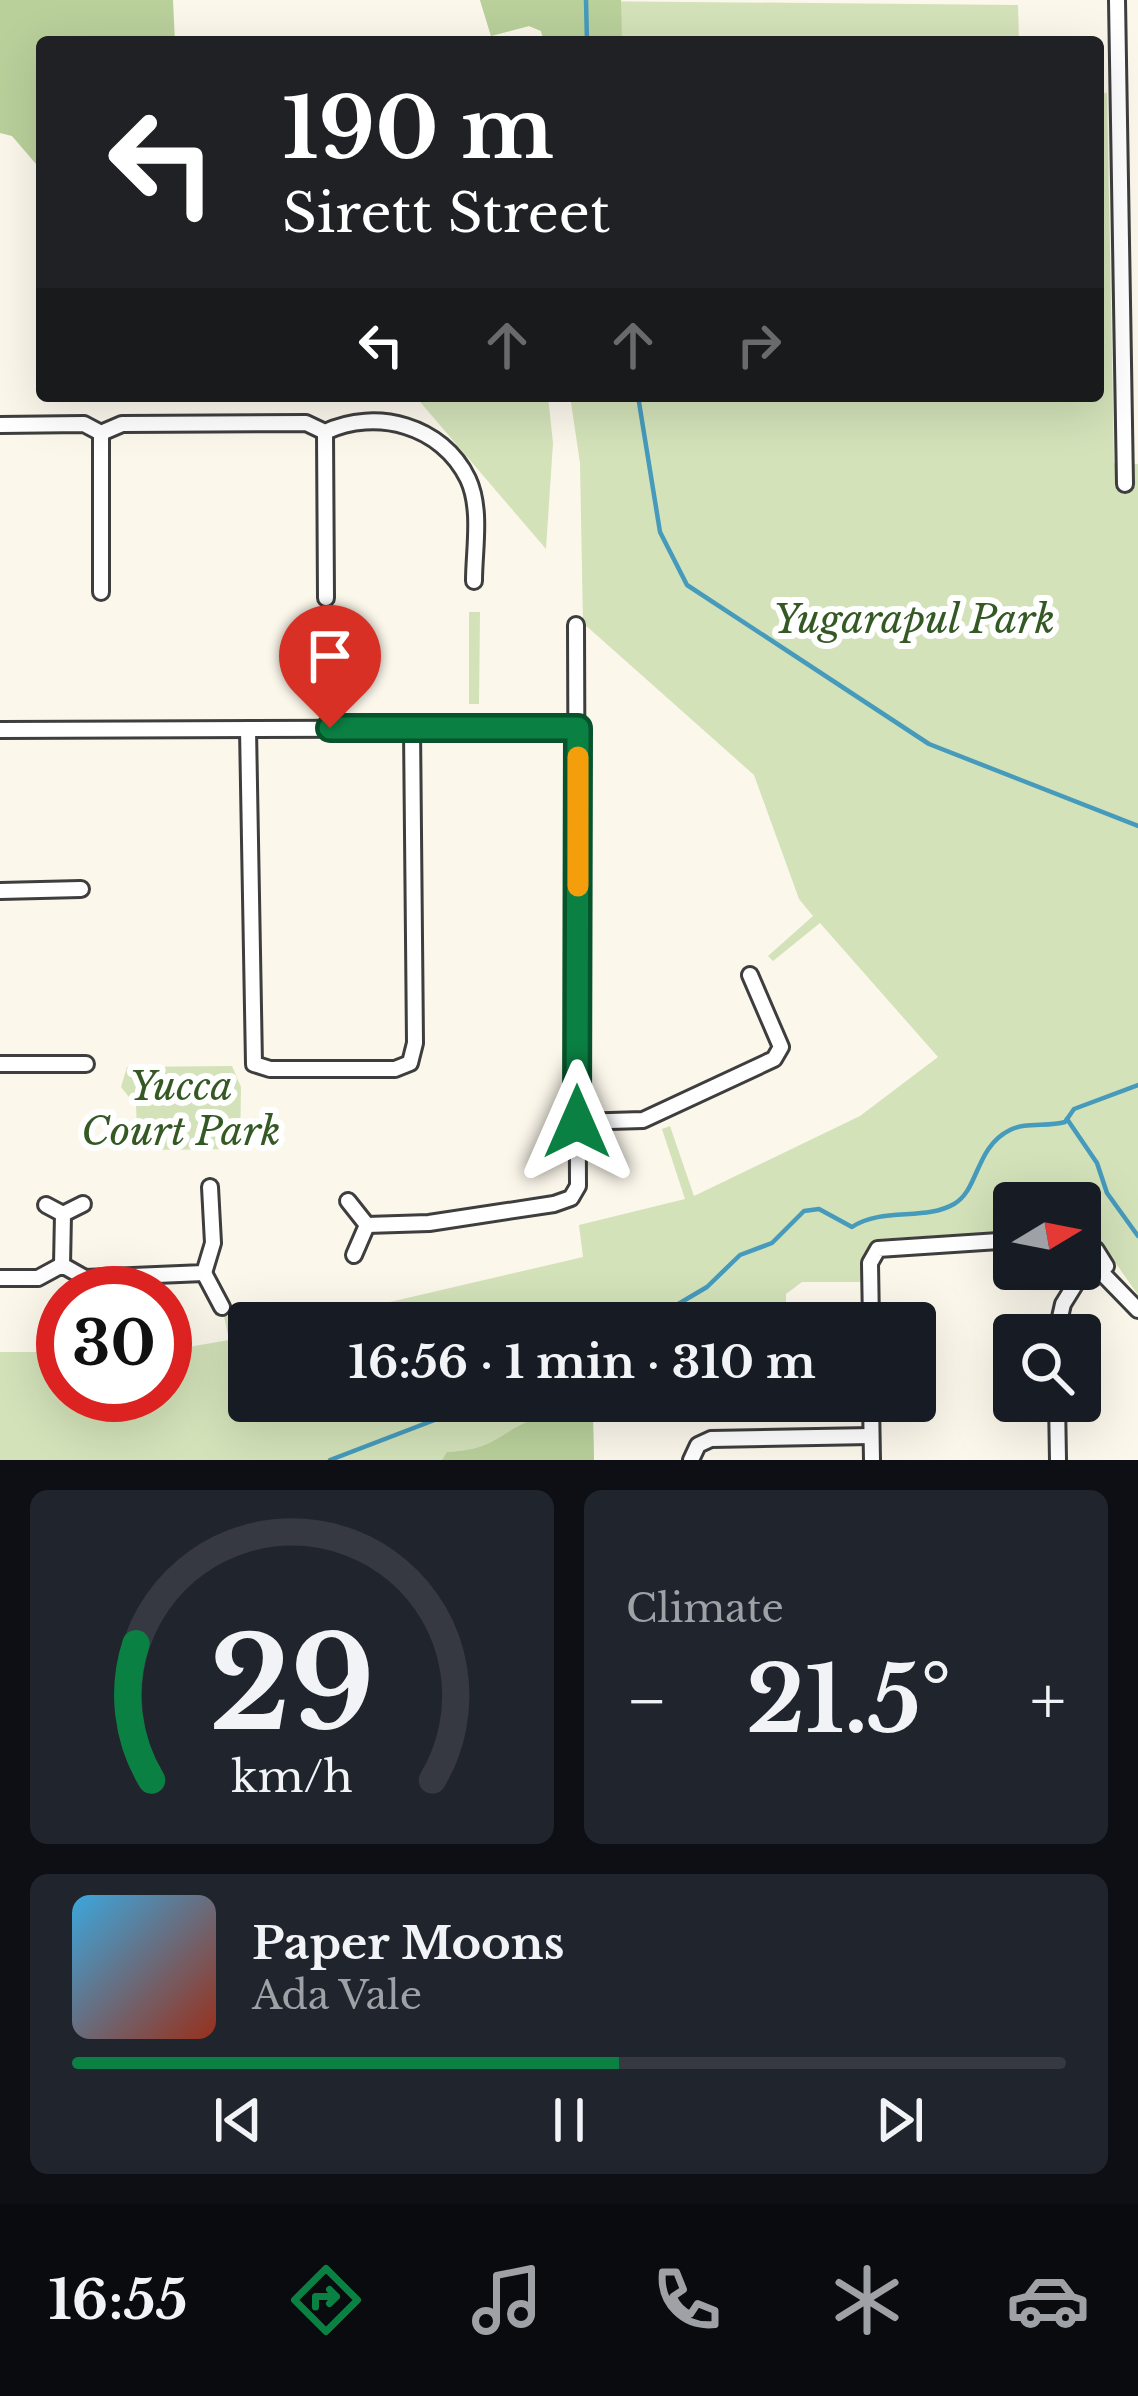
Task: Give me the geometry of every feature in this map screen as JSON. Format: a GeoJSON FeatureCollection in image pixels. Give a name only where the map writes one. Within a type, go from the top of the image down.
{"type":"FeatureCollection","features":[{"type":"Feature","properties":{"kind":"street"},"geometry":{"type":"LineString","coordinates":[[1117,0],[1125,484]]}},
{"type":"Feature","properties":{"kind":"street"},"geometry":{"type":"LineString","coordinates":[[325,432],[346,422],[389,422],[418,429],[444,449],[468,479],[475,507],[474,581]]}},
{"type":"Feature","properties":{"kind":"street"},"geometry":{"type":"LineString","coordinates":[[101,433],[122,424],[260,423],[307,423],[325,432]]}},
{"type":"Feature","properties":{"kind":"street"},"geometry":{"type":"LineString","coordinates":[[0,424],[84,424],[101,433]]}},
{"type":"Feature","properties":{"kind":"street"},"geometry":{"type":"LineString","coordinates":[[325,432],[326,598]]}},
{"type":"Feature","properties":{"kind":"street"},"geometry":{"type":"LineString","coordinates":[[101,433],[101,592]]}},
{"type":"Feature","properties":{"kind":"street"},"geometry":{"type":"LineString","coordinates":[[367,1225],[454,1220],[571,1198],[578,1186],[576,625]]}},
{"type":"Feature","properties":{"kind":"street"},"geometry":{"type":"LineString","coordinates":[[248,729],[254,1064],[270,1069],[395,1069],[410,1063],[415,1043],[412,728]]}},
{"type":"Feature","properties":{"kind":"street"},"geometry":{"type":"LineString","coordinates":[[0,730],[578,728]]}},
{"type":"Feature","properties":{"kind":"street"},"geometry":{"type":"LineString","coordinates":[[0,891],[81,889]]}},
{"type":"Feature","properties":{"kind":"street"},"geometry":{"type":"LineString","coordinates":[[577,1122],[643,1120],[774,1059],[781,1047],[778,1035],[750,976]]}},
{"type":"Feature","properties":{"kind":"street"},"geometry":{"type":"LineString","coordinates":[[0,1064],[86,1064]]}},
{"type":"Feature","properties":{"kind":"street"},"geometry":{"type":"LineString","coordinates":[[210,1187],[213,1243],[204,1273],[222,1306]]}},
{"type":"Feature","properties":{"kind":"street"},"geometry":{"type":"LineString","coordinates":[[348,1201],[367,1225]]}},
{"type":"Feature","properties":{"kind":"street"},"geometry":{"type":"LineString","coordinates":[[46,1204],[62,1214]]}},
{"type":"Feature","properties":{"kind":"street"},"geometry":{"type":"LineString","coordinates":[[62,1214],[83,1204]]}},
{"type":"Feature","properties":{"kind":"street"},"geometry":{"type":"LineString","coordinates":[[62,1214],[62,1265]]}},
{"type":"Feature","properties":{"kind":"street"},"geometry":{"type":"LineString","coordinates":[[354,1255],[367,1225]]}},
{"type":"Feature","properties":{"kind":"street"},"geometry":{"type":"LineString","coordinates":[[871,1302],[870,1263],[878,1249],[993,1241]]}},
{"type":"Feature","properties":{"kind":"street"},"geometry":{"type":"LineString","coordinates":[[1101,1254],[1106,1262],[1102,1274],[1138,1310]]}},
{"type":"Feature","properties":{"kind":"street"},"geometry":{"type":"LineString","coordinates":[[62,1265],[85,1278],[204,1273]]}},
{"type":"Feature","properties":{"kind":"street"},"geometry":{"type":"LineString","coordinates":[[0,1278],[38,1278],[62,1265]]}},
{"type":"Feature","properties":{"kind":"street"},"geometry":{"type":"LineString","coordinates":[[871,1422],[872,1460]]}},
{"type":"Feature","properties":{"kind":"street"},"geometry":{"type":"LineString","coordinates":[[1058,1422],[1058,1460]]}},
{"type":"Feature","properties":{"kind":"street"},"geometry":{"type":"LineString","coordinates":[[691,1460],[698,1444],[711,1438],[871,1436]]}},
{"type":"Feature","properties":{"kind":"green space"},"geometry":{"type":"Polygon","coordinates":[[[0,0],[173,0],[175,36],[36,36],[36,164],[12,136],[0,133],[0,0]]]}},
{"type":"Feature","properties":{"kind":"green space"},"geometry":{"type":"Polygon","coordinates":[[[480,0],[1018,5],[1019,36],[542,36],[529,26],[491,36],[480,0]]]}},
{"type":"Feature","properties":{"kind":"green space"},"geometry":{"type":"Polygon","coordinates":[[[480,0],[621,0],[622,36],[542,36],[529,26],[491,36],[480,0]]]}},
{"type":"Feature","properties":{"kind":"green space","name":"Yugarapul Park"},"geometry":{"type":"Polygon","coordinates":[[[1107,93],[1114,463],[1138,464],[1138,1295],[1101,1242],[1101,1182],[993,1182],[993,1232],[875,1239],[862,1264],[862,1282],[802,1282],[786,1294],[786,1302],[390,1302],[583,1257],[579,1225],[685,1199],[662,1129],[670,1126],[694,1196],[860,1116],[938,1057],[820,923],[773,961],[768,956],[813,916],[799,899],[754,775],[583,623],[580,463],[571,402],[1104,402],[1107,93]]]}},
{"type":"Feature","properties":{"kind":"green space"},"geometry":{"type":"Polygon","coordinates":[[[420,402],[549,402],[553,443],[546,549],[420,402]]]}},
{"type":"Feature","properties":{"kind":"green space"},"geometry":{"type":"Polygon","coordinates":[[[469,612],[480,612],[479,704],[469,704],[469,612]]]}},
{"type":"Feature","properties":{"kind":"green space","name":"Yucca Court Park"},"geometry":{"type":"Polygon","coordinates":[[[232,1066],[241,1087],[240,1149],[138,1150],[136,1106],[121,1087],[127,1067],[232,1066]]]}},
{"type":"Feature","properties":{"kind":"green space"},"geometry":{"type":"Polygon","coordinates":[[[228,1340],[228,1422],[593,1422],[594,1460],[0,1460],[0,1352],[36,1352],[36,1422],[192,1422],[192,1346],[228,1340]]]}},
{"type":"Feature","properties":{"kind":"green space"},"geometry":{"type":"Polygon","coordinates":[[[526,1422],[593,1422],[594,1460],[442,1460],[447,1452],[488,1444],[526,1422]]]}},
{"type":"Feature","properties":{"kind":"waterway"},"geometry":{"type":"LineString","coordinates":[[586,0],[587,36]]}},
{"type":"Feature","properties":{"kind":"waterway"},"geometry":{"type":"LineString","coordinates":[[639,402],[660,532],[687,585],[929,744],[1138,826]]}},
{"type":"Feature","properties":{"kind":"waterway"},"geometry":{"type":"LineString","coordinates":[[682,1302],[707,1287],[740,1255],[772,1243],[804,1211],[819,1209],[852,1227],[877,1217],[943,1209],[962,1197],[990,1147],[1010,1130],[1065,1122],[1074,1109],[1138,1085]]}},
{"type":"Feature","properties":{"kind":"waterway"},"geometry":{"type":"LineString","coordinates":[[1067,1119],[1097,1163],[1107,1193],[1138,1236]]}},
{"type":"Feature","properties":{"kind":"waterway"},"geometry":{"type":"LineString","coordinates":[[330,1460],[429,1422]]}},
{"type":"Feature","properties":{"kind":"slow traffic"},"geometry":{"type":"LineString","coordinates":[[578,757],[578,886]]}},
{"type":"Feature","properties":{"kind":"route"},"geometry":{"type":"LineString","coordinates":[[330,728],[578,728],[577,1122]]}}]}
